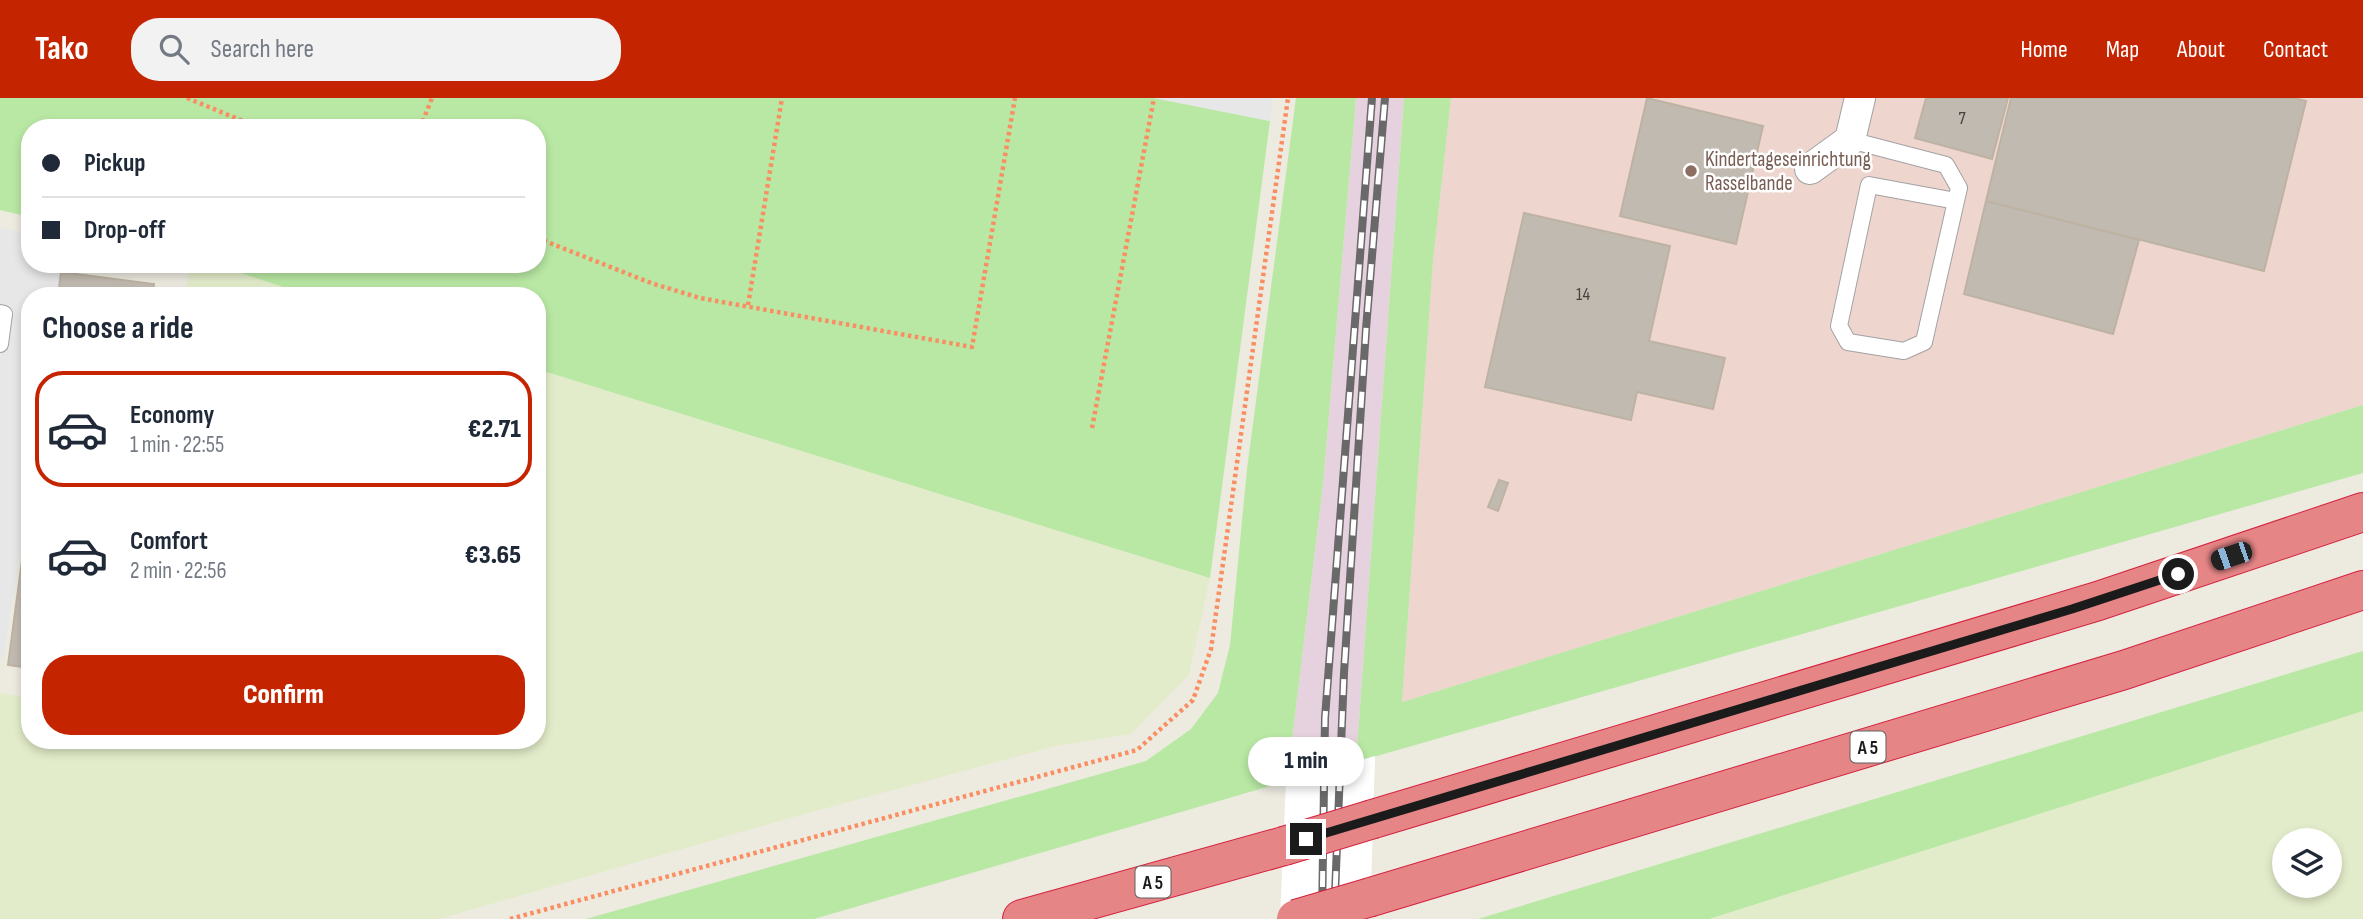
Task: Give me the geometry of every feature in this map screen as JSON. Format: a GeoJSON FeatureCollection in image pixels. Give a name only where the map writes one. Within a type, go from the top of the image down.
{"type":"FeatureCollection","features":[{"type":"Feature","properties":{"kind":"highway","name":"A 5"},"geometry":{"type":"LineString","coordinates":[[1022,919],[1284,846],[2098,601],[2363,512]]}},
{"type":"Feature","properties":{"kind":"highway","name":"A 5"},"geometry":{"type":"LineString","coordinates":[[1296,919],[2124,670],[2363,590]]}},
{"type":"Feature","properties":{"kind":"street"},"geometry":{"type":"LineString","coordinates":[[1810,169],[1850,140],[1860,98]]}},
{"type":"Feature","properties":{"kind":"lane"},"geometry":{"type":"LineString","coordinates":[[1850,140],[1946,165],[1959,188],[1924,342],[1905,351],[1848,342],[1839,326],[1869,185],[1956,201]]}},
{"type":"Feature","properties":{"kind":"lane"},"geometry":{"type":"LineString","coordinates":[[0,313],[4,314],[0,344]]}},
{"type":"Feature","properties":{"kind":"path"},"geometry":{"type":"LineString","coordinates":[[187,98],[238,119]]}},
{"type":"Feature","properties":{"kind":"path"},"geometry":{"type":"LineString","coordinates":[[424,119],[432,98]]}},
{"type":"Feature","properties":{"kind":"path"},"geometry":{"type":"LineString","coordinates":[[748,305],[782,98]]}},
{"type":"Feature","properties":{"kind":"path"},"geometry":{"type":"LineString","coordinates":[[546,242],[651,283],[700,298],[972,347],[1015,98]]}},
{"type":"Feature","properties":{"kind":"path"},"geometry":{"type":"LineString","coordinates":[[1092,428],[1154,98]]}},
{"type":"Feature","properties":{"kind":"path"},"geometry":{"type":"LineString","coordinates":[[510,919],[1137,750],[1193,700],[1211,649],[1288,98]]}},
{"type":"Feature","properties":{"kind":"shaded area"},"geometry":{"type":"Polygon","coordinates":[[[1154,98],[1273,98],[1270,121],[1154,98]]]}},
{"type":"Feature","properties":{"kind":"shaded area"},"geometry":{"type":"Polygon","coordinates":[[[1356,98],[1404,98],[1356,762],[1287,781],[1323,484],[1356,98]]]}},
{"type":"Feature","properties":{"kind":"shaded area"},"geometry":{"type":"Polygon","coordinates":[[[1451,98],[2363,98],[2363,405],[1402,702],[1433,261],[1451,98]]]}},
{"type":"Feature","properties":{"kind":"shaded area"},"geometry":{"type":"Polygon","coordinates":[[[0,228],[21,232],[21,273],[63,273],[60,287],[21,287],[21,546],[4,657],[0,656],[0,228]]]}},
{"type":"Feature","properties":{"kind":"green space"},"geometry":{"type":"Polygon","coordinates":[[[0,98],[1154,98],[1270,121],[1210,578],[546,372],[546,287],[283,287],[241,273],[546,273],[546,119],[21,119],[21,215],[0,210],[0,98]]]}},
{"type":"Feature","properties":{"kind":"green space"},"geometry":{"type":"Polygon","coordinates":[[[1296,98],[1356,98],[1323,484],[1287,781],[814,919],[586,919],[1146,761],[1191,729],[1218,693],[1230,645],[1247,469],[1296,98]]]}},
{"type":"Feature","properties":{"kind":"green space"},"geometry":{"type":"Polygon","coordinates":[[[1404,98],[1451,98],[1433,261],[1402,702],[2363,405],[2363,473],[1356,762],[1404,98]]]}},
{"type":"Feature","properties":{"kind":"green space"},"geometry":{"type":"Polygon","coordinates":[[[189,273],[241,273],[283,287],[186,287],[189,273]]]}},
{"type":"Feature","properties":{"kind":"green space"},"geometry":{"type":"Polygon","coordinates":[[[546,372],[1210,578],[1189,675],[1131,734],[1056,746],[790,818],[439,919],[0,919],[0,693],[21,696],[21,749],[546,749],[546,372]]]}},
{"type":"Feature","properties":{"kind":"green space"},"geometry":{"type":"Polygon","coordinates":[[[2363,651],[2363,711],[1709,919],[1478,919],[2363,651]]]}},
{"type":"Feature","properties":{"kind":"green space"},"geometry":{"type":"Polygon","coordinates":[[[2363,711],[2363,919],[1709,919],[2363,711]]]}},
{"type":"Feature","properties":{"kind":"pier"},"geometry":{"type":"Polygon","coordinates":[[[1375,756],[1370,919],[1280,919],[1286,782],[1375,756]]]}},
{"type":"Feature","properties":{"kind":"building","name":"Kindertageseinrichtung Rasselbande"},"geometry":{"type":"Polygon","coordinates":[[[1647,98],[1763,126],[1736,244],[1620,216],[1647,98]]]}},
{"type":"Feature","properties":{"kind":"building"},"geometry":{"type":"Polygon","coordinates":[[[1926,98],[2008,98],[1992,159],[1915,138],[1926,98]]]}},
{"type":"Feature","properties":{"kind":"building"},"geometry":{"type":"Polygon","coordinates":[[[2011,98],[2294,98],[2306,101],[2264,271],[1986,201],[2011,98]]]}},
{"type":"Feature","properties":{"kind":"building"},"geometry":{"type":"Polygon","coordinates":[[[1986,201],[2139,240],[2113,334],[1964,294],[1986,201]]]}},
{"type":"Feature","properties":{"kind":"building"},"geometry":{"type":"Polygon","coordinates":[[[1524,213],[1670,246],[1649,341],[1725,358],[1713,409],[1637,392],[1631,420],[1485,387],[1524,213]]]}},
{"type":"Feature","properties":{"kind":"building"},"geometry":{"type":"Polygon","coordinates":[[[61,273],[154,284],[154,287],[59,287],[61,273]]]}},
{"type":"Feature","properties":{"kind":"building"},"geometry":{"type":"Polygon","coordinates":[[[1499,480],[1508,483],[1498,511],[1488,507],[1499,480]]]}},
{"type":"Feature","properties":{"kind":"building"},"geometry":{"type":"Polygon","coordinates":[[[21,568],[21,667],[8,665],[21,568]]]}},
{"type":"Feature","properties":{"kind":"railway"},"geometry":{"type":"LineString","coordinates":[[1322,919],[1325,718],[1372,98]]}},
{"type":"Feature","properties":{"kind":"railway"},"geometry":{"type":"LineString","coordinates":[[1334,919],[1344,673],[1366,329],[1385,98]]}},
{"type":"Feature","properties":{"kind":"place","name":"Kindertageseinrichtung Rasselbande"},"geometry":{"type":"Point","coordinates":[1691,171]}},
{"type":"Feature","properties":{"kind":"route"},"geometry":{"type":"LineString","coordinates":[[1306,839],[2072,609],[2178,574]]}}]}
